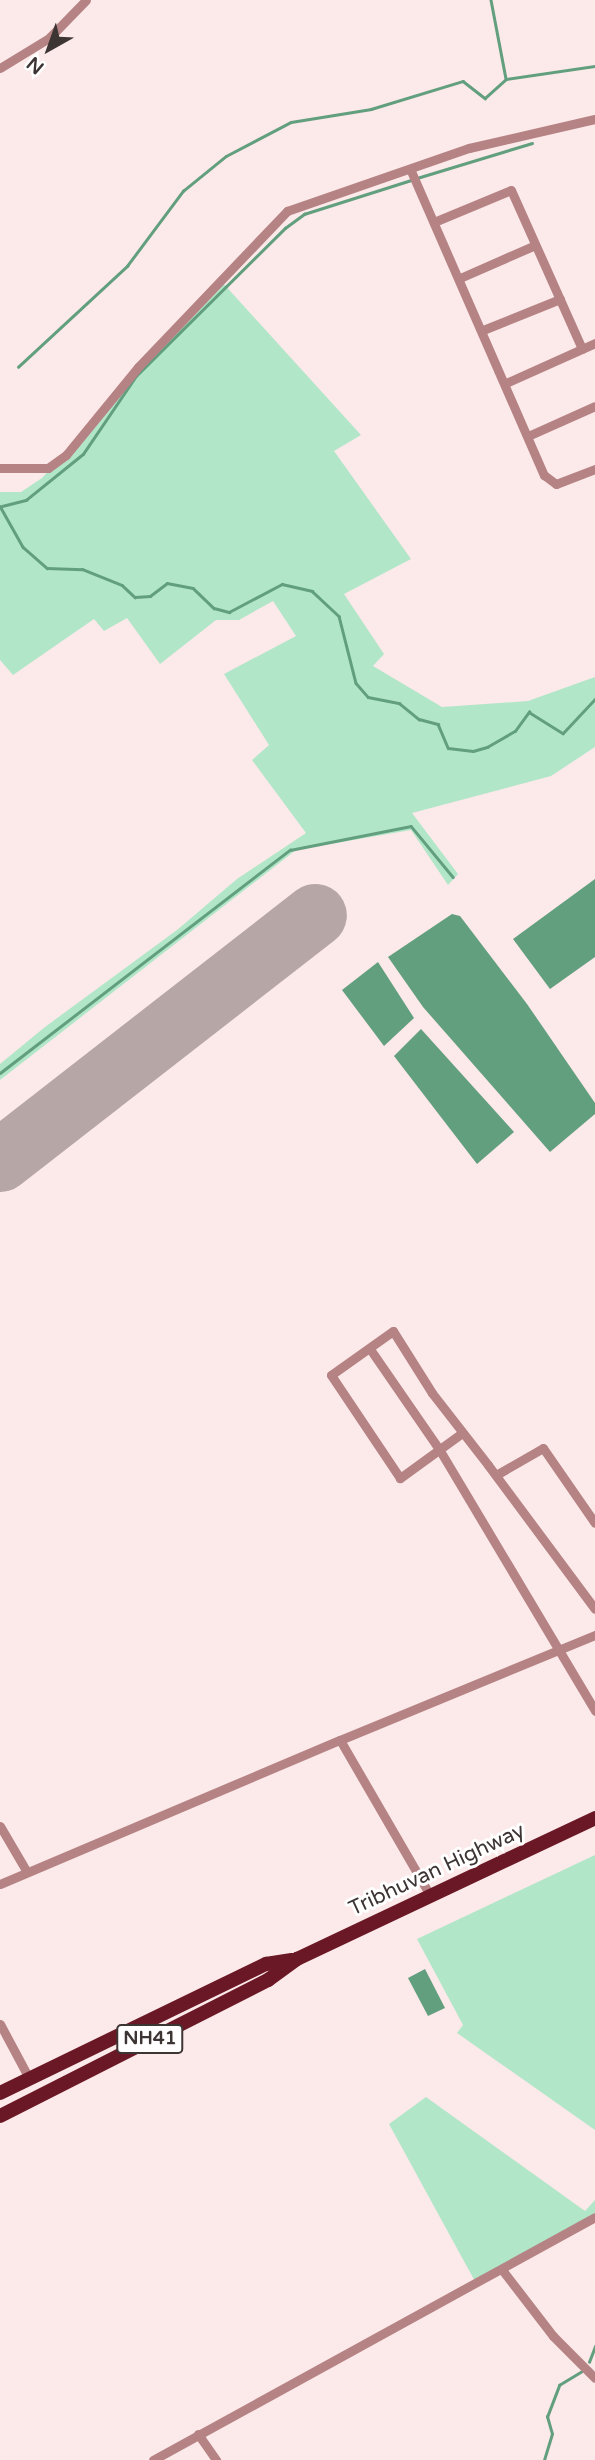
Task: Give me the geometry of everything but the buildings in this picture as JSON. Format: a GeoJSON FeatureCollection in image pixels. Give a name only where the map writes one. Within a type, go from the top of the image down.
{"type":"FeatureCollection","features":[{"type":"Feature","properties":{"kind":"highway","name":"Tribhuvan Highway"},"geometry":{"type":"LineString","coordinates":[[297,1959],[595,1818]]}},
{"type":"Feature","properties":{"kind":"highway","name":"NH41"},"geometry":{"type":"LineString","coordinates":[[0,2093],[267,1964],[297,1959]]}},
{"type":"Feature","properties":{"kind":"highway","name":"NH41"},"geometry":{"type":"LineString","coordinates":[[0,2116],[268,1980],[297,1959]]}},
{"type":"Feature","properties":{"kind":"street"},"geometry":{"type":"LineString","coordinates":[[0,68],[49,38],[86,0]]}},
{"type":"Feature","properties":{"kind":"street"},"geometry":{"type":"LineString","coordinates":[[0,468],[48,468],[66,455],[138,367],[286,211],[411,172],[469,148],[595,118]]}},
{"type":"Feature","properties":{"kind":"street"},"geometry":{"type":"LineString","coordinates":[[411,172],[550,482],[565,483],[595,469]]}},
{"type":"Feature","properties":{"kind":"street"},"geometry":{"type":"LineString","coordinates":[[434,222],[511,190],[582,349]]}},
{"type":"Feature","properties":{"kind":"street"},"geometry":{"type":"LineString","coordinates":[[460,278],[534,245]]}},
{"type":"Feature","properties":{"kind":"street"},"geometry":{"type":"LineString","coordinates":[[483,330],[560,299]]}},
{"type":"Feature","properties":{"kind":"street"},"geometry":{"type":"LineString","coordinates":[[506,383],[595,343]]}},
{"type":"Feature","properties":{"kind":"street"},"geometry":{"type":"LineString","coordinates":[[528,436],[595,406]]}},
{"type":"Feature","properties":{"kind":"street"},"geometry":{"type":"LineString","coordinates":[[462,1433],[400,1478],[331,1375],[393,1331],[462,1433],[595,1609]]}},
{"type":"Feature","properties":{"kind":"street"},"geometry":{"type":"LineString","coordinates":[[370,1349],[439,1449],[557,1652],[595,1711]]}},
{"type":"Feature","properties":{"kind":"street"},"geometry":{"type":"LineString","coordinates":[[496,1475],[543,1448],[595,1523]]}},
{"type":"Feature","properties":{"kind":"street"},"geometry":{"type":"LineString","coordinates":[[0,1884],[595,1635]]}},
{"type":"Feature","properties":{"kind":"street"},"geometry":{"type":"LineString","coordinates":[[340,1740],[431,1896]]}},
{"type":"Feature","properties":{"kind":"street"},"geometry":{"type":"LineString","coordinates":[[0,1826],[27,1872]]}},
{"type":"Feature","properties":{"kind":"street"},"geometry":{"type":"LineString","coordinates":[[0,2024],[29,2078]]}},
{"type":"Feature","properties":{"kind":"street"},"geometry":{"type":"LineString","coordinates":[[153,2460],[503,2271],[595,2217]]}},
{"type":"Feature","properties":{"kind":"street"},"geometry":{"type":"LineString","coordinates":[[503,2271],[553,2336],[595,2378]]}},
{"type":"Feature","properties":{"kind":"street"},"geometry":{"type":"LineString","coordinates":[[198,2434],[216,2460]]}},
{"type":"Feature","properties":{"kind":"shaded area"},"geometry":{"type":"Polygon","coordinates":[[[222,282],[361,435],[334,451],[411,559],[344,594],[384,654],[373,666],[442,707],[528,701],[595,677],[595,747],[551,776],[412,813],[458,874],[448,885],[411,830],[296,850],[0,1080],[0,1064],[45,1027],[177,930],[237,879],[306,833],[252,760],[269,745],[224,674],[296,636],[273,601],[239,620],[216,620],[160,664],[127,618],[104,631],[94,619],[13,675],[0,660],[0,492],[21,492],[42,478],[222,282]]]}},
{"type":"Feature","properties":{"kind":"shaded area"},"geometry":{"type":"Polygon","coordinates":[[[595,879],[595,957],[550,989],[513,939],[595,879]]]}},
{"type":"Feature","properties":{"kind":"shaded area"},"geometry":{"type":"Polygon","coordinates":[[[452,914],[460,916],[527,1004],[595,1103],[595,1114],[550,1152],[423,1007],[388,957],[452,914]]]}},
{"type":"Feature","properties":{"kind":"shaded area"},"geometry":{"type":"Polygon","coordinates":[[[378,962],[414,1018],[384,1046],[342,990],[378,962]]]}},
{"type":"Feature","properties":{"kind":"shaded area"},"geometry":{"type":"Polygon","coordinates":[[[421,1029],[514,1132],[477,1164],[394,1056],[421,1029]]]}},
{"type":"Feature","properties":{"kind":"shaded area"},"geometry":{"type":"Polygon","coordinates":[[[595,1855],[595,2130],[457,2033],[463,2025],[417,1939],[595,1855]]]}},
{"type":"Feature","properties":{"kind":"shaded area"},"geometry":{"type":"Polygon","coordinates":[[[425,1969],[445,2008],[428,2016],[408,1978],[425,1969]]]}},
{"type":"Feature","properties":{"kind":"shaded area"},"geometry":{"type":"Polygon","coordinates":[[[426,2097],[585,2211],[595,2200],[595,2217],[477,2285],[389,2124],[426,2097]]]}},
{"type":"Feature","properties":{"kind":"waterway"},"geometry":{"type":"LineString","coordinates":[[491,0],[506,79]]}},
{"type":"Feature","properties":{"kind":"waterway"},"geometry":{"type":"LineString","coordinates":[[18,367],[127,266],[183,191],[226,156],[291,122],[371,109],[463,81],[485,98],[506,79],[595,66]]}},
{"type":"Feature","properties":{"kind":"waterway"},"geometry":{"type":"LineString","coordinates":[[417,178],[532,143]]}},
{"type":"Feature","properties":{"kind":"waterway"},"geometry":{"type":"LineString","coordinates":[[2,506],[26,500],[83,454],[136,376],[285,228],[304,214],[411,180]]}},
{"type":"Feature","properties":{"kind":"waterway"},"geometry":{"type":"LineString","coordinates":[[0,506],[23,547],[47,568],[82,569],[122,585],[135,597],[150,596],[167,583],[193,588],[214,608],[229,612],[282,584],[312,591],[339,616],[356,683],[368,697],[399,703],[419,719],[438,724],[448,748],[473,751],[487,747],[515,731],[529,712],[563,733],[595,699]]}},
{"type":"Feature","properties":{"kind":"waterway"},"geometry":{"type":"LineString","coordinates":[[0,1073],[290,850],[411,826],[453,877]]}},
{"type":"Feature","properties":{"kind":"waterway"},"geometry":{"type":"LineString","coordinates":[[589,2362],[595,2346]]}},
{"type":"Feature","properties":{"kind":"waterway"},"geometry":{"type":"LineString","coordinates":[[544,2460],[552,2434],[547,2417],[559,2385],[581,2372]]}},
{"type":"Feature","properties":{"kind":"runway"},"geometry":{"type":"LineString","coordinates":[[0,1160],[315,915]]}}]}
